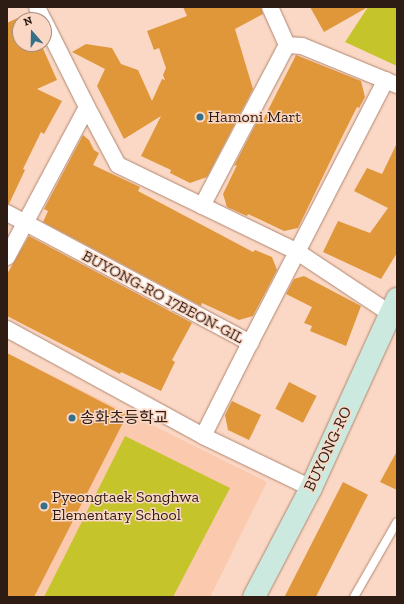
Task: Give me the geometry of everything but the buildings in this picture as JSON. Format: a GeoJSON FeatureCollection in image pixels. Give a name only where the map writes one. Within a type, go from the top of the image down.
{"type":"FeatureCollection","features":[{"type":"Feature","properties":{"kind":"street"},"geometry":{"type":"LineString","coordinates":[[270,7],[287,45]]}},
{"type":"Feature","properties":{"kind":"street"},"geometry":{"type":"LineString","coordinates":[[52,37],[118,165],[296,252],[394,310]]}},
{"type":"Feature","properties":{"kind":"street"},"geometry":{"type":"LineString","coordinates":[[250,343],[296,252],[391,82],[302,46],[287,45]]}},
{"type":"Feature","properties":{"kind":"street"},"geometry":{"type":"LineString","coordinates":[[202,206],[287,45]]}},
{"type":"Feature","properties":{"kind":"street"},"geometry":{"type":"LineString","coordinates":[[7,257],[87,107]]}},
{"type":"Feature","properties":{"kind":"street","name":"BUYONG-RO 17BEON-GIL"},"geometry":{"type":"LineString","coordinates":[[7,213],[250,343],[203,436]]}},
{"type":"Feature","properties":{"kind":"street","name":"BUYONG-RO"},"geometry":{"type":"LineString","coordinates":[[254,597],[311,488],[394,310]]}},
{"type":"Feature","properties":{"kind":"street"},"geometry":{"type":"LineString","coordinates":[[7,329],[203,436],[311,488]]}},
{"type":"Feature","properties":{"kind":"lane"},"geometry":{"type":"LineString","coordinates":[[354,597],[397,522]]}},
{"type":"Feature","properties":{"kind":"shaded area"},"geometry":{"type":"Polygon","coordinates":[[[368,7],[397,7],[397,66],[345,42],[368,7]]]}},
{"type":"Feature","properties":{"kind":"shaded area","name":"송화초등학교"},"geometry":{"type":"Polygon","coordinates":[[[7,353],[267,482],[210,597],[7,597],[7,353]]]}},
{"type":"Feature","properties":{"kind":"shaded area"},"geometry":{"type":"Polygon","coordinates":[[[125,436],[230,488],[173,597],[44,597],[125,436]]]}},
{"type":"Feature","properties":{"kind":"place","name":"Hamoni Mart"},"geometry":{"type":"Point","coordinates":[200,117]}},
{"type":"Feature","properties":{"kind":"place","name":"송화초등학교"},"geometry":{"type":"Point","coordinates":[72,418]}},
{"type":"Feature","properties":{"kind":"place","name":"Pyeongtaek Songhwa Elementary School"},"geometry":{"type":"Point","coordinates":[44,506]}}]}
